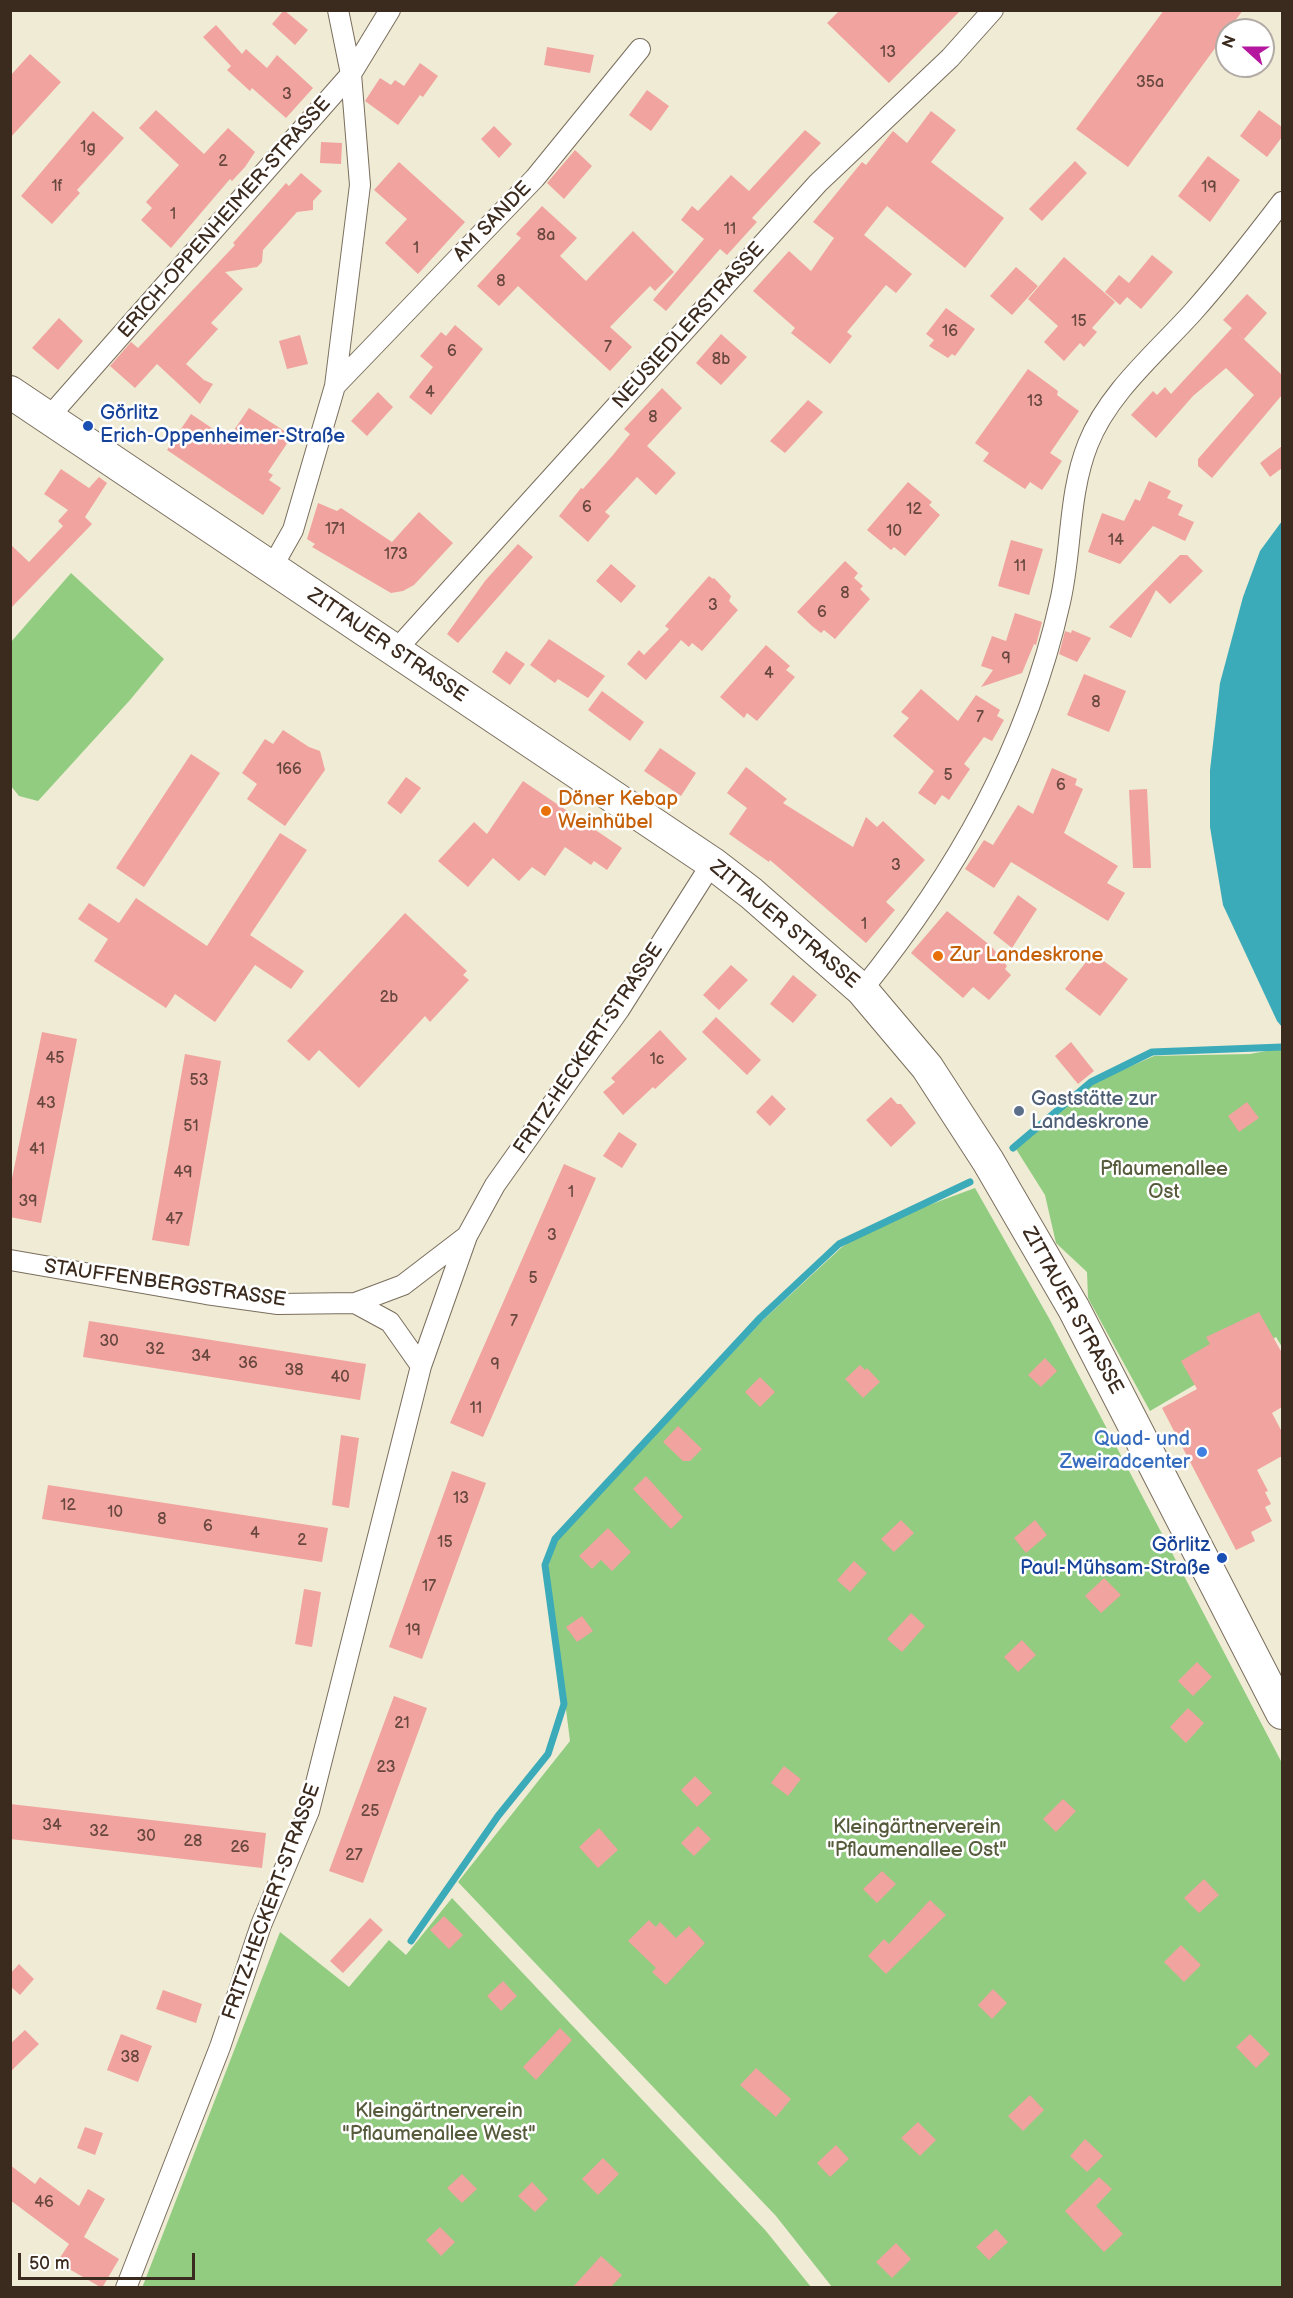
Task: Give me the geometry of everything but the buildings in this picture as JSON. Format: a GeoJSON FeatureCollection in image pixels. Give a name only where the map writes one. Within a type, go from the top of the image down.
{"type":"FeatureCollection","features":[{"type":"Feature","properties":{"kind":"main road","name":"ZITTAUER STRASSE"},"geometry":{"type":"LineString","coordinates":[[10,392],[271,569],[712,862],[862,990],[927,1067],[988,1161],[1057,1279],[1282,1713]]}},
{"type":"Feature","properties":{"kind":"street","name":"AM SANDE"},"geometry":{"type":"LineString","coordinates":[[271,569],[293,530],[335,386],[360,185],[351,74],[338,10]]}},
{"type":"Feature","properties":{"kind":"street","name":"ERICH-OPPENHEIMER-STRASSE"},"geometry":{"type":"LineString","coordinates":[[49,417],[351,74],[390,10]]}},
{"type":"Feature","properties":{"kind":"street","name":"NEUSIEDLERSTRASSE"},"geometry":{"type":"LineString","coordinates":[[395,651],[818,183],[950,58],[993,10]]}},
{"type":"Feature","properties":{"kind":"street","name":"AM SANDE"},"geometry":{"type":"LineString","coordinates":[[335,386],[535,178],[640,49]]}},
{"type":"Feature","properties":{"kind":"street"},"geometry":{"type":"LineString","coordinates":[[862,990],[915,923],[944,879],[993,796],[1032,706],[1060,601],[1079,474],[1088,444],[1108,406],[1220,282],[1282,202]]}},
{"type":"Feature","properties":{"kind":"street","name":"FRITZ-HECKERT-STRASSE"},"geometry":{"type":"LineString","coordinates":[[126,2288],[220,2047],[261,1925],[309,1811],[421,1366],[467,1236],[495,1185],[619,1010],[712,862]]}},
{"type":"Feature","properties":{"kind":"street","name":"FRITZ-HECKERT-STRASSE"},"geometry":{"type":"LineString","coordinates":[[355,1303],[403,1285],[467,1236]]}},
{"type":"Feature","properties":{"kind":"street","name":"STAUFFENBERGSTRASSE"},"geometry":{"type":"LineString","coordinates":[[10,1260],[278,1304],[355,1303]]}},
{"type":"Feature","properties":{"kind":"street"},"geometry":{"type":"LineString","coordinates":[[355,1303],[390,1322],[421,1366]]}},
{"type":"Feature","properties":{"kind":"green space"},"geometry":{"type":"Polygon","coordinates":[[[71,573],[164,659],[38,801],[19,796],[11,786],[11,642],[71,573]]]}},
{"type":"Feature","properties":{"kind":"green space","name":"Pflaumenallee Ost"},"geometry":{"type":"Polygon","coordinates":[[[1282,1048],[1282,1347],[1276,1337],[1150,1411],[1088,1298],[1087,1272],[1056,1243],[1045,1195],[1016,1149],[1093,1083],[1154,1056],[1250,1054],[1282,1048]]]}},
{"type":"Feature","properties":{"kind":"green space","name":"Kleingärtnerverein \"Pflaumenallee Ost\""},"geometry":{"type":"Polygon","coordinates":[[[975,1188],[1050,1320],[1282,1763],[1282,2287],[832,2287],[776,2216],[458,1882],[570,1741],[548,1567],[558,1538],[762,1321],[842,1247],[883,1222],[975,1188]]]}},
{"type":"Feature","properties":{"kind":"green space","name":"Kleingärtnerverein \"Pflaumenallee West\""},"geometry":{"type":"Polygon","coordinates":[[[452,1898],[766,2231],[811,2287],[142,2288],[280,1932],[349,1987],[389,1940],[406,1955],[452,1898]]]}},
{"type":"Feature","properties":{"kind":"water"},"geometry":{"type":"Polygon","coordinates":[[[1282,521],[1282,1027],[1277,1021],[1223,905],[1210,827],[1210,770],[1220,683],[1243,597],[1260,551],[1282,521]]]}},
{"type":"Feature","properties":{"kind":"waterway"},"geometry":{"type":"LineString","coordinates":[[1013,1148],[1091,1082],[1152,1052],[1282,1047]]}},
{"type":"Feature","properties":{"kind":"waterway"},"geometry":{"type":"LineString","coordinates":[[411,1941],[498,1816],[548,1754],[564,1704],[545,1565],[555,1539],[760,1318],[839,1244],[970,1182]]}},
{"type":"Feature","properties":{"kind":"place","name":"Görlitz Erich-Oppenheimer-Straße"},"geometry":{"type":"Point","coordinates":[88,426]}},
{"type":"Feature","properties":{"kind":"place","name":"Döner Kebap Weinhübel"},"geometry":{"type":"Point","coordinates":[546,811]}},
{"type":"Feature","properties":{"kind":"place","name":"Zur Landeskrone"},"geometry":{"type":"Point","coordinates":[938,956]}},
{"type":"Feature","properties":{"kind":"place","name":"Gaststätte zur Landeskrone"},"geometry":{"type":"Point","coordinates":[1019,1111]}},
{"type":"Feature","properties":{"kind":"place","name":"Quad- und Zweiradcenter"},"geometry":{"type":"Point","coordinates":[1202,1452]}},
{"type":"Feature","properties":{"kind":"place","name":"Görlitz Paul-Mühsam-Straße"},"geometry":{"type":"Point","coordinates":[1222,1558]}}]}
